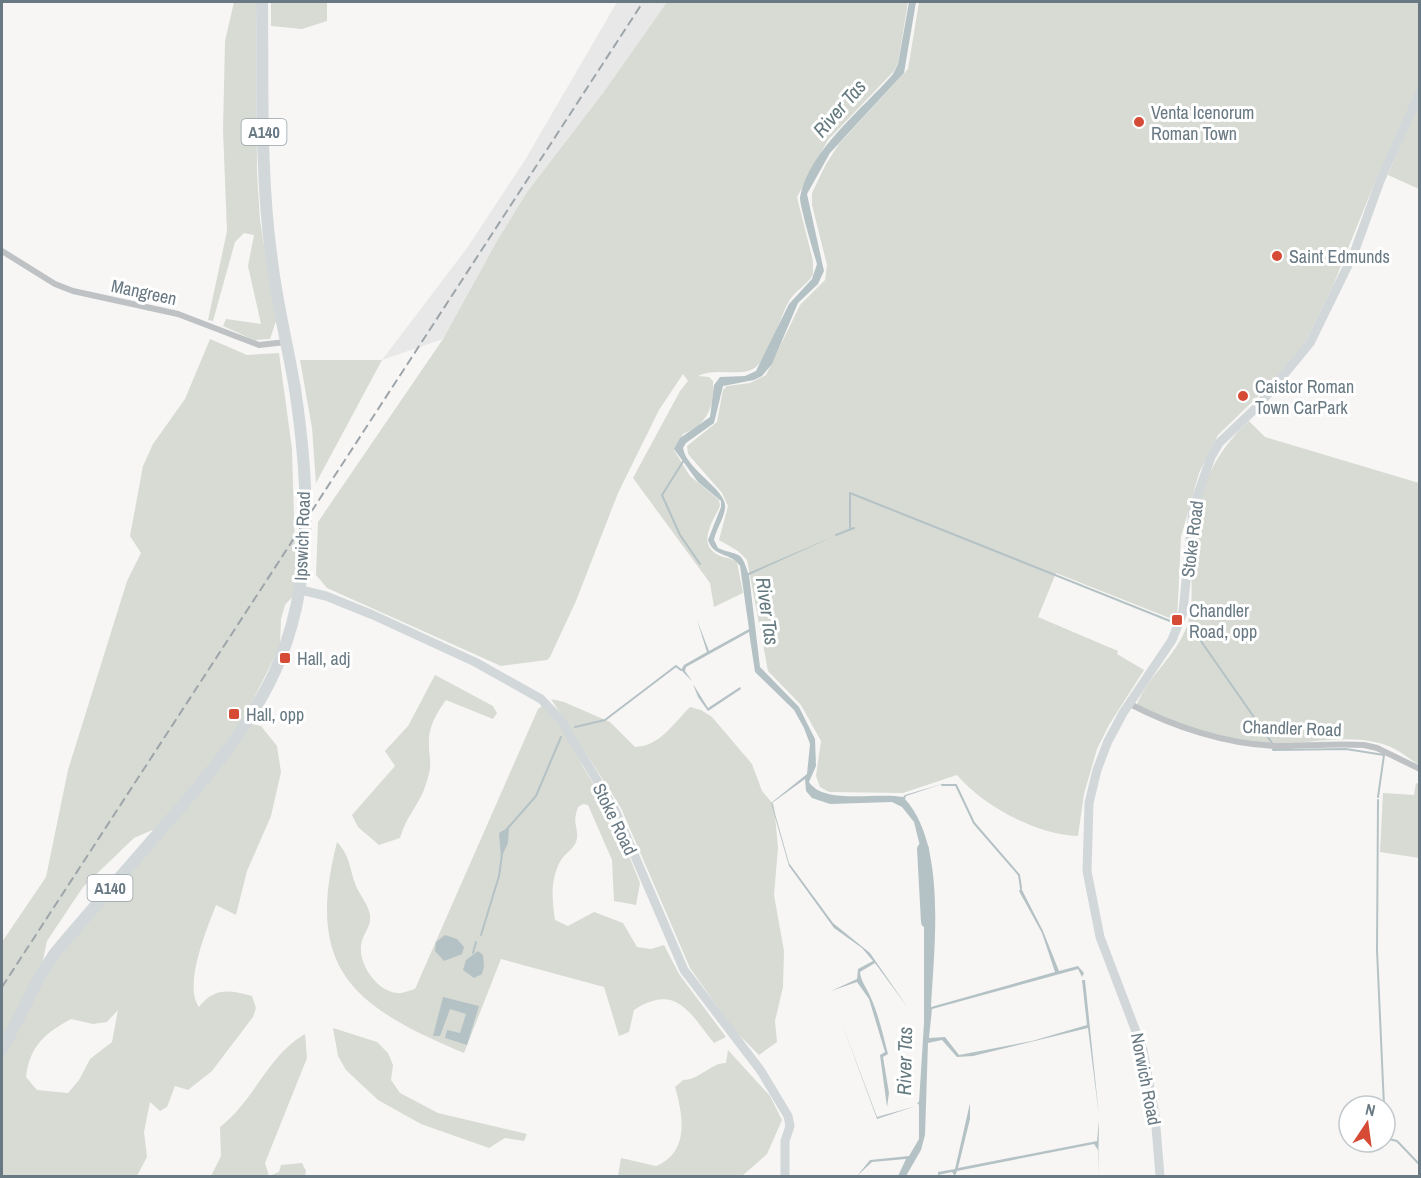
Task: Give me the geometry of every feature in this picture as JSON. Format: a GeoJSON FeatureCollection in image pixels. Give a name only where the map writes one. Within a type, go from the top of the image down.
{"type":"FeatureCollection","features":[{"type":"Feature","properties":{"kind":"highway","name":"Ipswich Road"},"geometry":{"type":"LineString","coordinates":[[2,1050],[40,976],[55,954],[205,779],[248,721],[276,669],[301,590],[304,494],[301,441],[272,262],[267,211],[262,2]]}},
{"type":"Feature","properties":{"kind":"street","name":"Stoke Road"},"geometry":{"type":"LineString","coordinates":[[1120,984],[1100,938],[1087,871],[1086,836],[1089,803],[1097,770],[1108,741],[1172,640],[1183,612],[1193,507],[1211,457],[1220,443],[1258,406],[1310,343],[1354,253],[1381,177],[1419,92]]}},
{"type":"Feature","properties":{"kind":"street","name":"Mangreen"},"geometry":{"type":"LineString","coordinates":[[2,251],[55,284],[73,291],[178,314],[259,345],[286,342]]}},
{"type":"Feature","properties":{"kind":"street","name":"Stoke Road"},"geometry":{"type":"LineString","coordinates":[[301,590],[326,596],[373,615],[475,662],[541,699],[560,719],[615,810],[684,970],[772,1087],[788,1116],[790,1126],[785,1141],[785,1176]]}},
{"type":"Feature","properties":{"kind":"street","name":"Chandler Road"},"geometry":{"type":"LineString","coordinates":[[1130,704],[1170,722],[1229,740],[1275,746],[1364,745],[1384,751],[1419,769]]}},
{"type":"Feature","properties":{"kind":"street","name":"Norwich Road"},"geometry":{"type":"LineString","coordinates":[[1120,984],[1143,1050],[1155,1115],[1160,1176]]}},
{"type":"Feature","properties":{"kind":"shaded area"},"geometry":{"type":"Polygon","coordinates":[[[234,2],[256,2],[257,173],[260,220],[276,321],[270,339],[254,340],[223,326],[226,319],[261,324],[248,266],[254,235],[244,233],[235,242],[213,321],[208,320],[227,231],[223,130],[225,41],[234,2]]]}},
{"type":"Feature","properties":{"kind":"shaded area"},"geometry":{"type":"Polygon","coordinates":[[[271,2],[327,2],[327,21],[302,29],[271,26],[271,2]]]}},
{"type":"Feature","properties":{"kind":"shaded area"},"geometry":{"type":"Polygon","coordinates":[[[617,2],[667,2],[603,93],[527,192],[443,339],[382,360],[467,248],[525,160],[617,2]]]}},
{"type":"Feature","properties":{"kind":"shaded area"},"geometry":{"type":"Polygon","coordinates":[[[667,2],[908,2],[898,63],[894,71],[828,140],[797,197],[813,261],[813,275],[791,299],[769,348],[759,364],[747,371],[712,372],[698,376],[709,377],[713,381],[711,407],[704,420],[683,434],[674,450],[690,476],[719,500],[720,506],[709,530],[708,543],[717,555],[737,562],[743,593],[714,607],[710,583],[633,478],[680,391],[688,381],[683,374],[659,410],[618,493],[576,601],[550,657],[547,660],[501,666],[327,588],[316,575],[318,522],[443,339],[527,192],[603,93],[667,2]]]}},
{"type":"Feature","properties":{"kind":"shaded area"},"geometry":{"type":"Polygon","coordinates":[[[909,2],[916,2],[904,73],[830,153],[807,194],[824,271],[818,284],[798,303],[772,364],[762,376],[754,380],[723,386],[714,423],[686,443],[683,448],[692,465],[714,487],[724,501],[724,512],[714,540],[718,548],[741,557],[748,573],[837,535],[749,575],[760,667],[799,707],[815,739],[816,766],[809,782],[816,789],[838,796],[903,797],[905,795],[945,783],[906,796],[905,799],[918,819],[927,843],[932,869],[935,927],[931,1007],[1055,972],[1042,933],[1019,891],[1021,888],[1043,931],[1059,971],[1078,966],[1084,973],[1082,977],[1078,969],[932,1009],[929,1038],[945,1037],[959,1055],[1032,1041],[1087,1025],[1082,980],[1085,980],[1099,1116],[1088,1028],[973,1056],[957,1057],[942,1040],[928,1043],[925,1135],[921,1150],[906,1176],[898,1176],[906,1159],[872,1162],[857,1176],[870,1160],[909,1156],[919,1139],[919,1105],[917,1103],[919,1102],[924,1023],[924,862],[914,822],[902,807],[892,802],[830,804],[812,798],[806,791],[805,779],[772,803],[789,863],[833,923],[870,953],[908,1008],[875,963],[860,972],[876,1012],[888,1054],[883,1057],[889,1093],[887,1107],[880,1055],[885,1052],[869,999],[857,982],[831,991],[857,979],[858,969],[873,961],[862,948],[834,928],[789,866],[771,803],[807,774],[810,744],[804,728],[794,710],[755,672],[749,632],[686,667],[685,671],[692,681],[681,670],[684,665],[707,652],[697,620],[709,651],[749,629],[740,566],[714,550],[708,540],[721,507],[721,501],[698,482],[674,449],[680,438],[710,417],[714,385],[720,377],[745,376],[756,371],[789,304],[812,279],[817,264],[800,201],[805,180],[825,147],[893,74],[898,64],[909,2]]]}},
{"type":"Feature","properties":{"kind":"shaded area"},"geometry":{"type":"Polygon","coordinates":[[[919,2],[1419,2],[1419,86],[1377,177],[1332,288],[1306,341],[1284,371],[1218,435],[1199,473],[1181,537],[1177,621],[1056,573],[1038,617],[1118,651],[1117,654],[1144,670],[1109,725],[1097,749],[1084,794],[1078,836],[1045,830],[1012,817],[981,797],[957,775],[903,793],[829,792],[820,787],[816,776],[821,741],[801,705],[768,671],[747,560],[738,551],[719,540],[728,506],[722,493],[688,454],[687,446],[717,422],[723,390],[727,386],[750,383],[766,375],[800,305],[825,280],[827,265],[812,205],[812,193],[839,144],[908,69],[919,2]]]}},
{"type":"Feature","properties":{"kind":"shaded area"},"geometry":{"type":"Polygon","coordinates":[[[1419,101],[1419,189],[1388,175],[1419,101]]]}},
{"type":"Feature","properties":{"kind":"shaded area"},"geometry":{"type":"Polygon","coordinates":[[[210,339],[247,355],[279,353],[292,449],[295,552],[299,571],[295,594],[285,605],[281,619],[280,646],[243,720],[217,756],[157,828],[134,838],[83,887],[47,941],[41,969],[2,1043],[2,942],[46,877],[68,770],[127,581],[141,553],[130,536],[143,466],[153,444],[185,399],[210,339]]]}},
{"type":"Feature","properties":{"kind":"shaded area"},"geometry":{"type":"Polygon","coordinates":[[[300,360],[382,360],[316,483],[312,428],[300,360]]]}},
{"type":"Feature","properties":{"kind":"shaded area"},"geometry":{"type":"Polygon","coordinates":[[[1249,421],[1265,437],[1419,483],[1419,765],[1390,747],[1366,740],[1260,743],[1183,725],[1137,704],[1148,684],[1176,647],[1187,626],[1191,602],[1192,541],[1199,503],[1213,467],[1235,435],[1249,421]]]}},
{"type":"Feature","properties":{"kind":"shaded area"},"geometry":{"type":"Polygon","coordinates":[[[435,675],[493,706],[497,713],[493,719],[446,700],[431,728],[430,770],[423,791],[400,838],[379,845],[358,827],[352,815],[395,766],[385,751],[408,726],[435,675]]]}},
{"type":"Feature","properties":{"kind":"shaded area"},"geometry":{"type":"Polygon","coordinates":[[[693,684],[708,708],[740,687],[741,689],[708,711],[698,697],[693,684]]]}},
{"type":"Feature","properties":{"kind":"shaded area"},"geometry":{"type":"Polygon","coordinates":[[[551,699],[564,702],[610,722],[635,747],[652,743],[659,738],[690,707],[701,710],[712,717],[752,764],[762,791],[774,805],[778,848],[774,895],[784,951],[783,987],[775,1021],[777,1042],[759,1055],[734,1030],[690,968],[621,808],[551,699]]]}},
{"type":"Feature","properties":{"kind":"shaded area"},"geometry":{"type":"Polygon","coordinates":[[[542,706],[546,707],[569,737],[582,765],[612,814],[640,883],[636,905],[614,901],[612,860],[588,805],[583,804],[578,807],[575,817],[576,842],[561,860],[553,882],[555,920],[568,926],[594,912],[623,923],[637,947],[651,949],[664,945],[679,974],[726,1037],[714,1043],[689,1012],[671,1000],[661,999],[648,1002],[634,1010],[629,1032],[619,1036],[604,987],[501,959],[464,1053],[393,1019],[367,1000],[347,978],[334,953],[327,922],[328,886],[337,842],[347,857],[356,887],[369,911],[370,921],[361,946],[366,969],[376,982],[390,991],[399,993],[415,989],[538,709],[542,706]]]}},
{"type":"Feature","properties":{"kind":"shaded area"},"geometry":{"type":"Polygon","coordinates":[[[251,724],[261,726],[277,746],[281,772],[271,816],[247,871],[236,915],[216,905],[198,957],[194,985],[199,1007],[217,993],[237,992],[252,996],[256,1008],[253,1017],[212,1071],[188,1090],[175,1086],[167,1107],[160,1111],[150,1102],[144,1132],[147,1157],[137,1176],[2,1176],[2,1058],[47,971],[251,724]],[[118,1010],[107,1022],[93,1024],[71,1019],[53,1030],[40,1042],[31,1057],[26,1077],[37,1090],[68,1093],[79,1080],[90,1059],[112,1042],[118,1010]]]}},
{"type":"Feature","properties":{"kind":"shaded area"},"geometry":{"type":"Polygon","coordinates":[[[1416,783],[1419,784],[1419,858],[1380,852],[1383,793],[1414,795],[1416,783]]]}},
{"type":"Feature","properties":{"kind":"shaded area"},"geometry":{"type":"Polygon","coordinates":[[[509,827],[508,843],[501,858],[499,833],[509,827]]]}},
{"type":"Feature","properties":{"kind":"shaded area"},"geometry":{"type":"Polygon","coordinates":[[[445,935],[457,939],[464,947],[462,954],[444,961],[435,951],[436,942],[445,935]]]}},
{"type":"Feature","properties":{"kind":"shaded area"},"geometry":{"type":"Polygon","coordinates":[[[478,951],[483,955],[484,966],[482,974],[474,978],[463,970],[466,960],[478,951]]]}},
{"type":"Feature","properties":{"kind":"shaded area"},"geometry":{"type":"Polygon","coordinates":[[[443,997],[479,1006],[467,1045],[445,1038],[447,1030],[460,1033],[466,1014],[450,1009],[440,1036],[433,1036],[443,997]]]}},
{"type":"Feature","properties":{"kind":"shaded area"},"geometry":{"type":"Polygon","coordinates":[[[841,1021],[877,1117],[916,1106],[877,1119],[841,1021]]]}},
{"type":"Feature","properties":{"kind":"shaded area"},"geometry":{"type":"Polygon","coordinates":[[[333,1028],[377,1042],[388,1053],[393,1065],[391,1080],[400,1093],[438,1113],[527,1134],[524,1141],[505,1138],[489,1148],[421,1124],[378,1100],[346,1070],[338,1056],[333,1028]]]}},
{"type":"Feature","properties":{"kind":"shaded area"},"geometry":{"type":"Polygon","coordinates":[[[305,1034],[307,1058],[265,1163],[269,1176],[211,1176],[221,1156],[220,1127],[243,1104],[281,1054],[305,1034]]]}},
{"type":"Feature","properties":{"kind":"shaded area"},"geometry":{"type":"Polygon","coordinates":[[[728,1050],[770,1096],[782,1120],[767,1154],[742,1176],[618,1176],[621,1158],[656,1166],[667,1160],[674,1152],[681,1132],[680,1109],[675,1087],[683,1080],[726,1063],[728,1050]]]}},
{"type":"Feature","properties":{"kind":"shaded area"},"geometry":{"type":"Polygon","coordinates":[[[970,1103],[970,1119],[958,1168],[1097,1141],[1099,1120],[1098,1176],[1098,1150],[1094,1144],[957,1171],[955,1176],[952,1172],[938,1175],[938,1172],[955,1169],[970,1103]]]}},
{"type":"Feature","properties":{"kind":"shaded area"},"geometry":{"type":"Polygon","coordinates":[[[302,1163],[306,1171],[305,1176],[269,1176],[279,1172],[281,1165],[302,1163]]]}},
{"type":"Feature","properties":{"kind":"waterway"},"geometry":{"type":"LineString","coordinates":[[684,460],[662,495],[680,535],[700,564]]}},
{"type":"Feature","properties":{"kind":"waterway"},"geometry":{"type":"LineString","coordinates":[[850,528],[850,493],[1175,623]]}},
{"type":"Feature","properties":{"kind":"waterway"},"geometry":{"type":"LineString","coordinates":[[836,535],[854,528]]}},
{"type":"Feature","properties":{"kind":"waterway"},"geometry":{"type":"LineString","coordinates":[[1189,624],[1272,743]]}},
{"type":"Feature","properties":{"kind":"waterway"},"geometry":{"type":"LineString","coordinates":[[575,727],[605,720],[676,666],[681,670]]}},
{"type":"Feature","properties":{"kind":"waterway"},"geometry":{"type":"LineString","coordinates":[[507,829],[536,796],[561,737]]}},
{"type":"Feature","properties":{"kind":"waterway"},"geometry":{"type":"LineString","coordinates":[[1273,750],[1346,749],[1384,755],[1378,797]]}},
{"type":"Feature","properties":{"kind":"waterway"},"geometry":{"type":"LineString","coordinates":[[942,785],[956,785],[974,823],[1019,875],[1021,888]]}},
{"type":"Feature","properties":{"kind":"waterway"},"geometry":{"type":"LineString","coordinates":[[1378,800],[1377,950],[1383,1094]]}},
{"type":"Feature","properties":{"kind":"waterway","name":"River Tas"},"geometry":{"type":"LineString","coordinates":[[923,849],[927,922]]}},
{"type":"Feature","properties":{"kind":"waterway"},"geometry":{"type":"LineString","coordinates":[[481,935],[499,876],[502,855]]}},
{"type":"Feature","properties":{"kind":"waterway"},"geometry":{"type":"LineString","coordinates":[[473,953],[476,942]]}},
{"type":"Feature","properties":{"kind":"waterway"},"geometry":{"type":"LineString","coordinates":[[1397,1141],[1420,1165]]}},
{"type":"Feature","properties":{"kind":"railway"},"geometry":{"type":"LineString","coordinates":[[2,987],[643,2]]}},
{"type":"Feature","properties":{"kind":"place","name":"Venta Icenorum Roman Town"},"geometry":{"type":"Point","coordinates":[1139,122]}},
{"type":"Feature","properties":{"kind":"place","name":"Saint Edmunds"},"geometry":{"type":"Point","coordinates":[1277,256]}},
{"type":"Feature","properties":{"kind":"place","name":"Caistor Roman Town CarPark"},"geometry":{"type":"Point","coordinates":[1243,396]}},
{"type":"Feature","properties":{"kind":"place","name":"Chandler Road, opp"},"geometry":{"type":"Point","coordinates":[1177,620]}},
{"type":"Feature","properties":{"kind":"place","name":"Hall, adj"},"geometry":{"type":"Point","coordinates":[285,658]}},
{"type":"Feature","properties":{"kind":"place","name":"Hall, opp"},"geometry":{"type":"Point","coordinates":[234,714]}}]}
